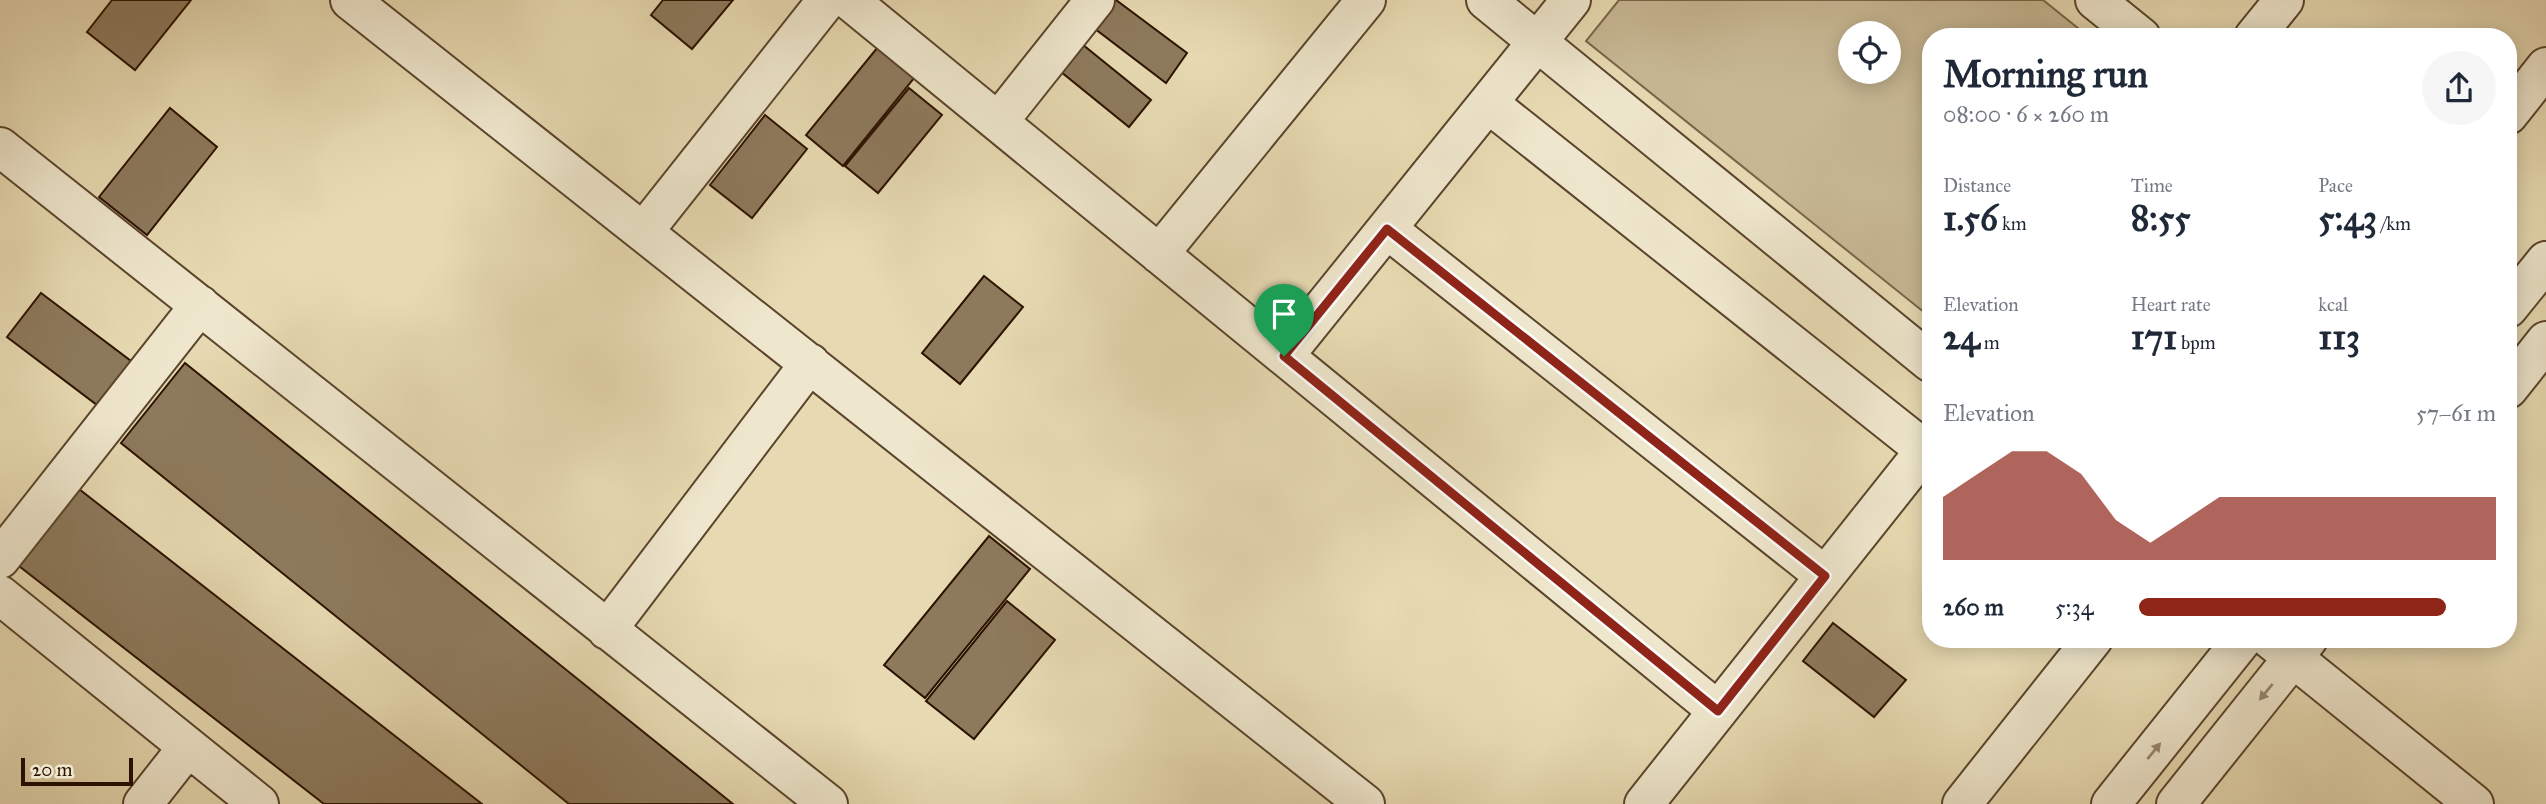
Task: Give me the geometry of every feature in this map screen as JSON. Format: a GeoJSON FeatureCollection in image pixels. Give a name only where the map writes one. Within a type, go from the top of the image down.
{"type":"FeatureCollection","features":[{"type":"Feature","properties":{"kind":"street"},"geometry":{"type":"LineString","coordinates":[[350,0],[1365,804]]}},
{"type":"Feature","properties":{"kind":"street"},"geometry":{"type":"LineString","coordinates":[[644,231],[827,0]]}},
{"type":"Feature","properties":{"kind":"street"},"geometry":{"type":"LineString","coordinates":[[849,0],[1718,711]]}},
{"type":"Feature","properties":{"kind":"street"},"geometry":{"type":"LineString","coordinates":[[998,122],[1095,0]]}},
{"type":"Feature","properties":{"kind":"street"},"geometry":{"type":"LineString","coordinates":[[1159,254],[1366,0]]}},
{"type":"Feature","properties":{"kind":"street"},"geometry":{"type":"LineString","coordinates":[[1486,0],[1922,355]]}},
{"type":"Feature","properties":{"kind":"street"},"geometry":{"type":"LineString","coordinates":[[1284,356],[1571,0]]}},
{"type":"Feature","properties":{"kind":"street"},"geometry":{"type":"LineString","coordinates":[[2095,0],[2130,28]]}},
{"type":"Feature","properties":{"kind":"street"},"geometry":{"type":"LineString","coordinates":[[2261,28],[2284,0]]}},
{"type":"Feature","properties":{"kind":"street"},"geometry":{"type":"LineString","coordinates":[[2517,104],[2546,67]]}},
{"type":"Feature","properties":{"kind":"street"},"geometry":{"type":"LineString","coordinates":[[1488,103],[1922,442]]}},
{"type":"Feature","properties":{"kind":"street"},"geometry":{"type":"LineString","coordinates":[[2,154],[200,305],[828,804]]}},
{"type":"Feature","properties":{"kind":"street"},"geometry":{"type":"LineString","coordinates":[[1387,229],[1825,576]]}},
{"type":"Feature","properties":{"kind":"street"},"geometry":{"type":"LineString","coordinates":[[2517,298],[2546,261]]}},
{"type":"Feature","properties":{"kind":"street"},"geometry":{"type":"LineString","coordinates":[[0,559],[200,305]]}},
{"type":"Feature","properties":{"kind":"street"},"geometry":{"type":"LineString","coordinates":[[2517,378],[2546,341]]}},
{"type":"Feature","properties":{"kind":"street"},"geometry":{"type":"LineString","coordinates":[[607,630],[810,363]]}},
{"type":"Feature","properties":{"kind":"street"},"geometry":{"type":"LineString","coordinates":[[1644,804],[1922,455]]}},
{"type":"Feature","properties":{"kind":"street"},"geometry":{"type":"LineString","coordinates":[[0,595],[259,804]]}},
{"type":"Feature","properties":{"kind":"street"},"geometry":{"type":"LineString","coordinates":[[1962,804],[2086,648]]}},
{"type":"Feature","properties":{"kind":"street"},"geometry":{"type":"LineString","coordinates":[[2111,804],[2236,648]]}},
{"type":"Feature","properties":{"kind":"street"},"geometry":{"type":"LineString","coordinates":[[2176,804],[2289,648]]}},
{"type":"Feature","properties":{"kind":"street"},"geometry":{"type":"LineString","coordinates":[[2294,648],[2474,804]]}},
{"type":"Feature","properties":{"kind":"street"},"geometry":{"type":"LineString","coordinates":[[143,804],[187,748]]}},
{"type":"Feature","properties":{"kind":"shaded area"},"geometry":{"type":"Polygon","coordinates":[[[1619,0],[2043,0],[2078,28],[1922,28],[1922,311],[1586,41],[1619,0]]]}},
{"type":"Feature","properties":{"kind":"building"},"geometry":{"type":"Polygon","coordinates":[[[112,0],[191,0],[135,70],[87,32],[112,0]]]}},
{"type":"Feature","properties":{"kind":"building"},"geometry":{"type":"Polygon","coordinates":[[[663,0],[733,0],[692,49],[651,15],[663,0]]]}},
{"type":"Feature","properties":{"kind":"building"},"geometry":{"type":"Polygon","coordinates":[[[1109,0],[1116,0],[1187,53],[1166,83],[1090,25],[1109,0]]]}},
{"type":"Feature","properties":{"kind":"building"},"geometry":{"type":"Polygon","coordinates":[[[1077,40],[1151,100],[1129,127],[1055,67],[1077,40]]]}},
{"type":"Feature","properties":{"kind":"building"},"geometry":{"type":"Polygon","coordinates":[[[878,47],[915,77],[843,166],[806,135],[878,47]]]}},
{"type":"Feature","properties":{"kind":"building"},"geometry":{"type":"Polygon","coordinates":[[[909,88],[942,115],[878,193],[845,166],[909,88]]]}},
{"type":"Feature","properties":{"kind":"building"},"geometry":{"type":"Polygon","coordinates":[[[170,108],[217,147],[147,235],[99,197],[170,108]]]}},
{"type":"Feature","properties":{"kind":"building"},"geometry":{"type":"Polygon","coordinates":[[[765,115],[807,149],[752,218],[710,185],[765,115]]]}},
{"type":"Feature","properties":{"kind":"building"},"geometry":{"type":"Polygon","coordinates":[[[984,276],[1023,307],[960,384],[922,353],[984,276]]]}},
{"type":"Feature","properties":{"kind":"building"},"geometry":{"type":"Polygon","coordinates":[[[41,293],[135,364],[101,408],[7,337],[41,293]]]}},
{"type":"Feature","properties":{"kind":"building"},"geometry":{"type":"Polygon","coordinates":[[[185,363],[733,804],[569,804],[121,443],[185,363]]]}},
{"type":"Feature","properties":{"kind":"building"},"geometry":{"type":"Polygon","coordinates":[[[79,489],[482,804],[324,804],[19,566],[79,489]]]}},
{"type":"Feature","properties":{"kind":"building"},"geometry":{"type":"Polygon","coordinates":[[[989,536],[1030,569],[925,698],[884,665],[989,536]]]}},
{"type":"Feature","properties":{"kind":"building"},"geometry":{"type":"Polygon","coordinates":[[[1007,601],[1055,640],[974,739],[926,701],[1007,601]]]}},
{"type":"Feature","properties":{"kind":"building"},"geometry":{"type":"Polygon","coordinates":[[[1833,623],[1906,680],[1874,717],[1803,661],[1833,623]]]}},
{"type":"Feature","properties":{"kind":"route"},"geometry":{"type":"LineString","coordinates":[[1387,229],[1825,576],[1718,711],[1284,356],[1387,229]]}}]}
